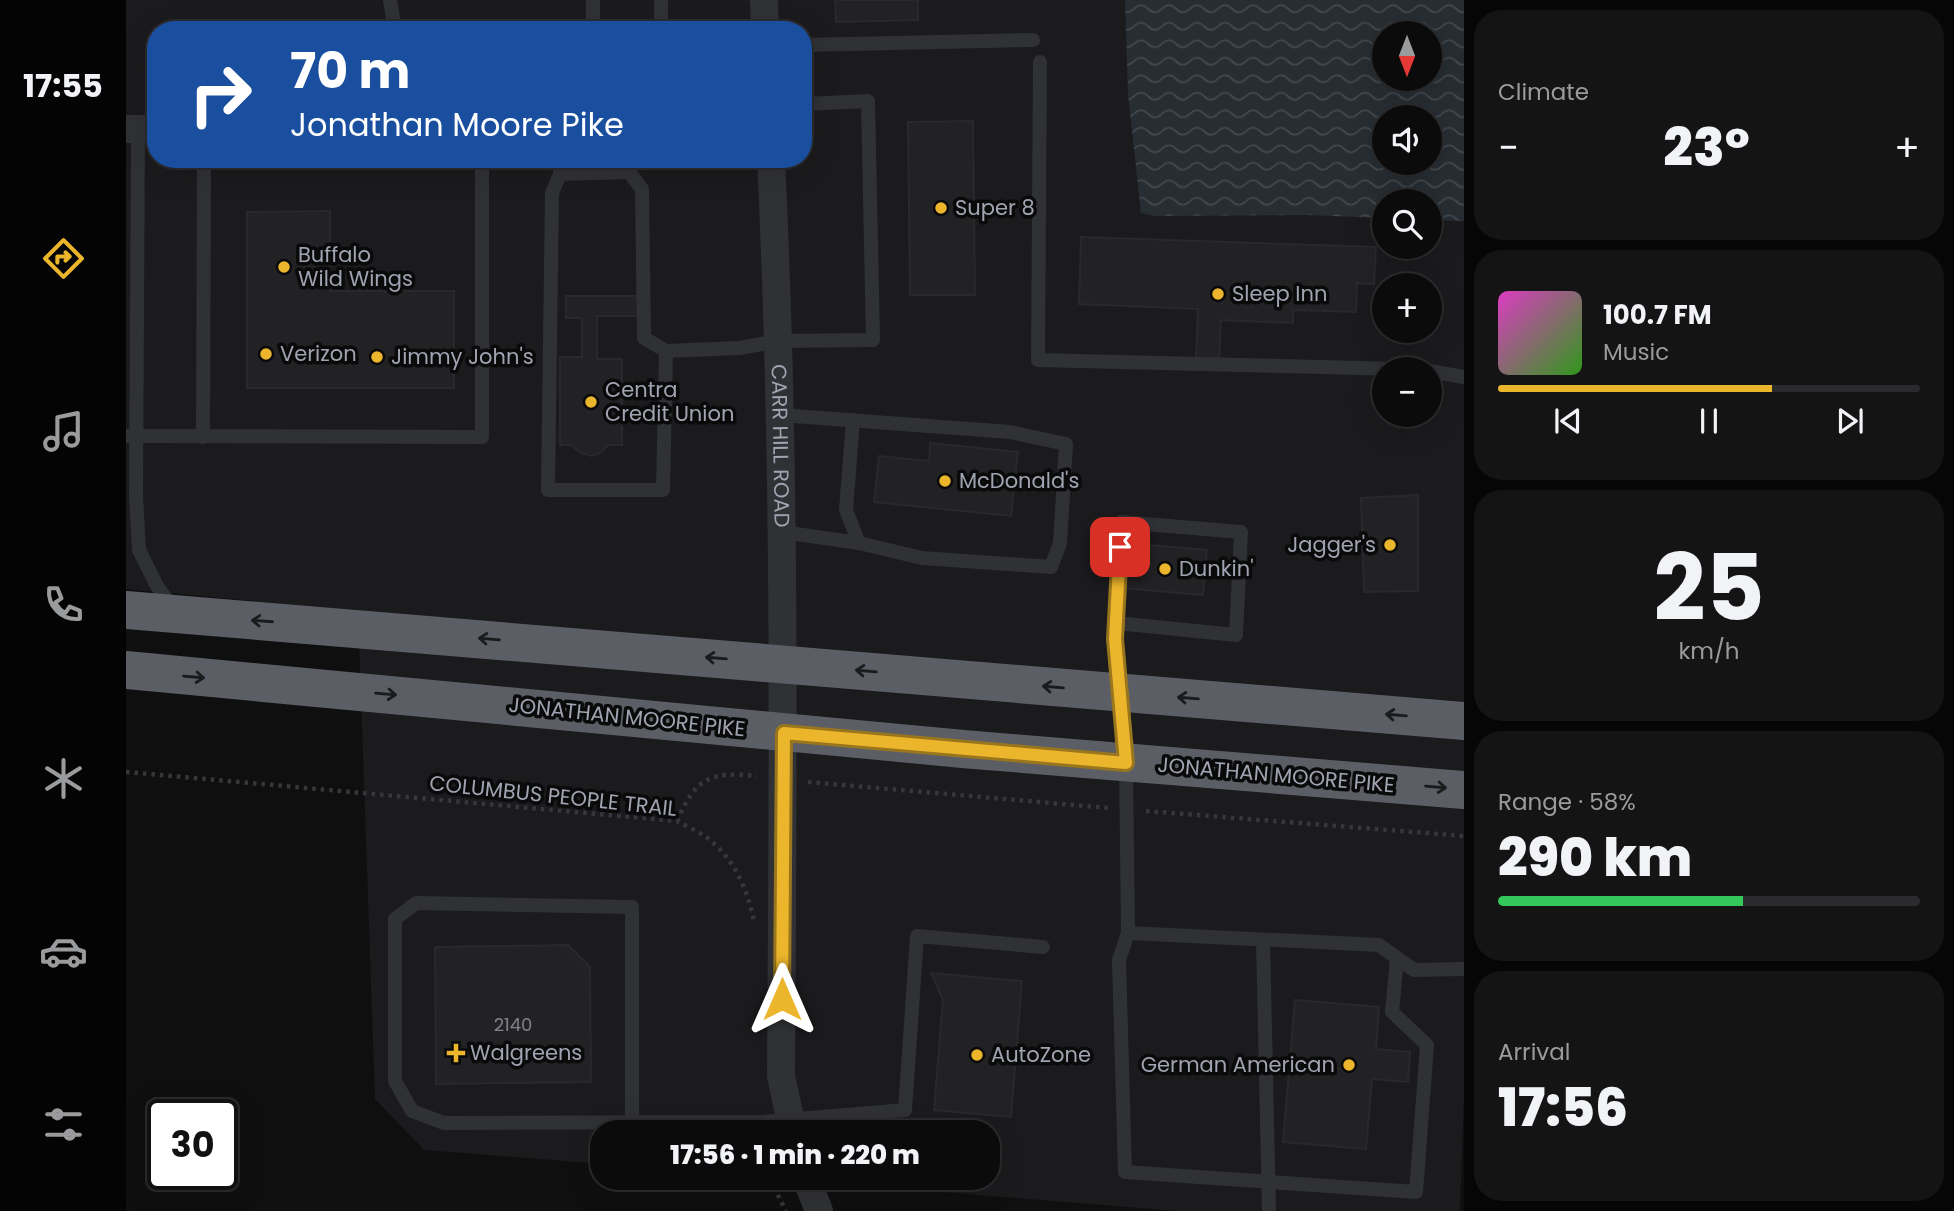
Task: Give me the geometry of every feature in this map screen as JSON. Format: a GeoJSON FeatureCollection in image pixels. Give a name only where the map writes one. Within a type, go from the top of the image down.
{"type":"FeatureCollection","features":[{"type":"Feature","properties":{"kind":"highway"},"geometry":{"type":"LineString","coordinates":[[126,610],[1464,721]]}},
{"type":"Feature","properties":{"kind":"highway","name":"JONATHAN MOORE PIKE"},"geometry":{"type":"LineString","coordinates":[[126,670],[784,733],[1464,790]]}},
{"type":"Feature","properties":{"kind":"street"},"geometry":{"type":"LineString","coordinates":[[764,0],[765,21]]}},
{"type":"Feature","properties":{"kind":"street","name":"CARR HILL ROAD"},"geometry":{"type":"LineString","coordinates":[[771,168],[779,341],[784,664],[781,1076],[790,1120]]}},
{"type":"Feature","properties":{"kind":"street"},"geometry":{"type":"LineString","coordinates":[[811,1190],[819,1211]]}},
{"type":"Feature","properties":{"kind":"lane"},"geometry":{"type":"LineString","coordinates":[[390,0],[394,21]]}},
{"type":"Feature","properties":{"kind":"lane"},"geometry":{"type":"LineString","coordinates":[[593,0],[593,21]]}},
{"type":"Feature","properties":{"kind":"lane"},"geometry":{"type":"LineString","coordinates":[[661,0],[661,21]]}},
{"type":"Feature","properties":{"kind":"lane"},"geometry":{"type":"LineString","coordinates":[[812,45],[1033,40]]}},
{"type":"Feature","properties":{"kind":"lane"},"geometry":{"type":"LineString","coordinates":[[1040,62],[1038,360],[1372,368]]}},
{"type":"Feature","properties":{"kind":"lane"},"geometry":{"type":"LineString","coordinates":[[583,168],[629,172],[642,189],[644,338],[666,351],[739,348],[779,341],[873,340],[868,101],[812,104]]}},
{"type":"Feature","properties":{"kind":"lane"},"geometry":{"type":"LineString","coordinates":[[140,129],[131,436],[139,550],[157,586],[177,614]]}},
{"type":"Feature","properties":{"kind":"lane"},"geometry":{"type":"LineString","coordinates":[[203,436],[204,168]]}},
{"type":"Feature","properties":{"kind":"lane"},"geometry":{"type":"LineString","coordinates":[[131,436],[482,437],[482,168]]}},
{"type":"Feature","properties":{"kind":"lane"},"geometry":{"type":"LineString","coordinates":[[559,168],[552,193],[548,490],[663,490],[666,351]]}},
{"type":"Feature","properties":{"kind":"lane"},"geometry":{"type":"LineString","coordinates":[[1442,373],[1464,377]]}},
{"type":"Feature","properties":{"kind":"lane"},"geometry":{"type":"LineString","coordinates":[[780,415],[1010,432],[1066,444],[1060,543],[1051,567],[922,558],[859,543],[782,532]]}},
{"type":"Feature","properties":{"kind":"lane"},"geometry":{"type":"LineString","coordinates":[[853,421],[846,510],[859,543]]}},
{"type":"Feature","properties":{"kind":"lane"},"geometry":{"type":"LineString","coordinates":[[1116,623],[1236,635],[1241,532],[1121,522],[1115,639],[1126,763],[1128,933],[1119,960],[1125,1172],[1416,1192],[1427,1045],[1392,1012],[1397,958]]}},
{"type":"Feature","properties":{"kind":"lane"},"geometry":{"type":"LineString","coordinates":[[416,903],[632,906],[632,1122],[444,1123],[412,1111],[394,1081],[394,919],[416,903]]}},
{"type":"Feature","properties":{"kind":"lane"},"geometry":{"type":"LineString","coordinates":[[1128,933],[1379,946],[1414,970],[1464,969]]}},
{"type":"Feature","properties":{"kind":"lane"},"geometry":{"type":"LineString","coordinates":[[834,1120],[905,1110],[917,936],[1043,947]]}},
{"type":"Feature","properties":{"kind":"lane"},"geometry":{"type":"LineString","coordinates":[[1263,940],[1269,1211]]}},
{"type":"Feature","properties":{"kind":"path","name":"COLUMBUS PEOPLE TRAIL"},"geometry":{"type":"LineString","coordinates":[[126,772],[677,821],[706,837],[732,864],[748,892],[754,935]]}},
{"type":"Feature","properties":{"kind":"path"},"geometry":{"type":"LineString","coordinates":[[677,821],[688,796],[701,782],[718,776],[744,775]]}},
{"type":"Feature","properties":{"kind":"path"},"geometry":{"type":"LineString","coordinates":[[839,786],[1109,808]]}},
{"type":"Feature","properties":{"kind":"path"},"geometry":{"type":"LineString","coordinates":[[1146,811],[1464,836]]}},
{"type":"Feature","properties":{"kind":"path"},"geometry":{"type":"LineString","coordinates":[[777,1190],[786,1211]]}},
{"type":"Feature","properties":{"kind":"shaded area"},"geometry":{"type":"Polygon","coordinates":[[[126,0],[1464,0],[1464,1098],[1460,1211],[1176,1211],[917,1190],[1000,1190],[1000,1120],[590,1120],[590,1163],[424,1150],[375,1099],[358,611],[126,589],[126,0]]]}},
{"type":"Feature","properties":{"kind":"water"},"geometry":{"type":"Polygon","coordinates":[[[1125,0],[1464,0],[1464,221],[1442,220],[1442,189],[1372,189],[1372,218],[1155,216],[1141,213],[1128,94],[1125,0]]]}},
{"type":"Feature","properties":{"kind":"building"},"geometry":{"type":"Polygon","coordinates":[[[835,0],[918,0],[918,20],[836,22],[835,0]]]}},
{"type":"Feature","properties":{"kind":"building","name":"Super 8"},"geometry":{"type":"Polygon","coordinates":[[[973,121],[975,295],[910,295],[908,122],[973,121]]]}},
{"type":"Feature","properties":{"kind":"building"},"geometry":{"type":"Polygon","coordinates":[[[330,211],[330,291],[454,291],[454,388],[247,388],[247,212],[330,211]]]}},
{"type":"Feature","properties":{"kind":"building","name":"Sleep Inn"},"geometry":{"type":"Polygon","coordinates":[[[1081,237],[1372,247],[1372,259],[1375,259],[1372,284],[1357,283],[1356,312],[1293,310],[1293,323],[1221,320],[1219,361],[1196,360],[1198,309],[1079,304],[1081,237]]]}},
{"type":"Feature","properties":{"kind":"building","name":"Centra Credit Union"},"geometry":{"type":"Polygon","coordinates":[[[566,296],[638,296],[638,316],[597,316],[597,359],[622,359],[622,445],[608,445],[601,453],[592,456],[581,453],[571,445],[560,445],[560,357],[582,357],[582,318],[566,318],[566,296]]]}},
{"type":"Feature","properties":{"kind":"building","name":"McDonald's"},"geometry":{"type":"Polygon","coordinates":[[[930,443],[1018,452],[1011,516],[874,502],[879,456],[929,461],[930,443]]]}},
{"type":"Feature","properties":{"kind":"building","name":"Jagger's"},"geometry":{"type":"Polygon","coordinates":[[[1418,495],[1418,591],[1364,592],[1361,498],[1418,495]]]}},
{"type":"Feature","properties":{"kind":"building","name":"Dunkin'"},"geometry":{"type":"Polygon","coordinates":[[[1126,543],[1207,550],[1203,595],[1122,588],[1126,543]]]}},
{"type":"Feature","properties":{"kind":"building","name":"Walgreens"},"geometry":{"type":"Polygon","coordinates":[[[568,945],[590,967],[591,1082],[436,1084],[435,947],[568,945]]]}},
{"type":"Feature","properties":{"kind":"building","name":"AutoZone"},"geometry":{"type":"Polygon","coordinates":[[[931,973],[1022,981],[1011,1117],[934,1110],[943,1000],[931,973]]]}},
{"type":"Feature","properties":{"kind":"building","name":"German American"},"geometry":{"type":"Polygon","coordinates":[[[1295,1000],[1379,1007],[1376,1049],[1410,1052],[1408,1082],[1372,1079],[1366,1149],[1283,1142],[1295,1000]]]}},
{"type":"Feature","properties":{"kind":"place","name":"Super 8"},"geometry":{"type":"Point","coordinates":[941,208]}},
{"type":"Feature","properties":{"kind":"place","name":"Buffalo Wild Wings"},"geometry":{"type":"Point","coordinates":[284,267]}},
{"type":"Feature","properties":{"kind":"place","name":"Sleep Inn"},"geometry":{"type":"Point","coordinates":[1218,294]}},
{"type":"Feature","properties":{"kind":"place","name":"Verizon"},"geometry":{"type":"Point","coordinates":[266,354]}},
{"type":"Feature","properties":{"kind":"place","name":"Jimmy John's"},"geometry":{"type":"Point","coordinates":[377,357]}},
{"type":"Feature","properties":{"kind":"place","name":"Centra Credit Union"},"geometry":{"type":"Point","coordinates":[591,402]}},
{"type":"Feature","properties":{"kind":"place","name":"McDonald's"},"geometry":{"type":"Point","coordinates":[945,481]}},
{"type":"Feature","properties":{"kind":"place","name":"Jagger's"},"geometry":{"type":"Point","coordinates":[1390,545]}},
{"type":"Feature","properties":{"kind":"place","name":"Dunkin'"},"geometry":{"type":"Point","coordinates":[1165,569]}},
{"type":"Feature","properties":{"kind":"place","name":"Walgreens"},"geometry":{"type":"Point","coordinates":[456,1053]}},
{"type":"Feature","properties":{"kind":"place","name":"AutoZone"},"geometry":{"type":"Point","coordinates":[977,1055]}},
{"type":"Feature","properties":{"kind":"place","name":"German American"},"geometry":{"type":"Point","coordinates":[1349,1065]}},
{"type":"Feature","properties":{"kind":"route"},"geometry":{"type":"LineString","coordinates":[[782,999],[784,733],[1126,763],[1115,639],[1120,547]]}}]}
